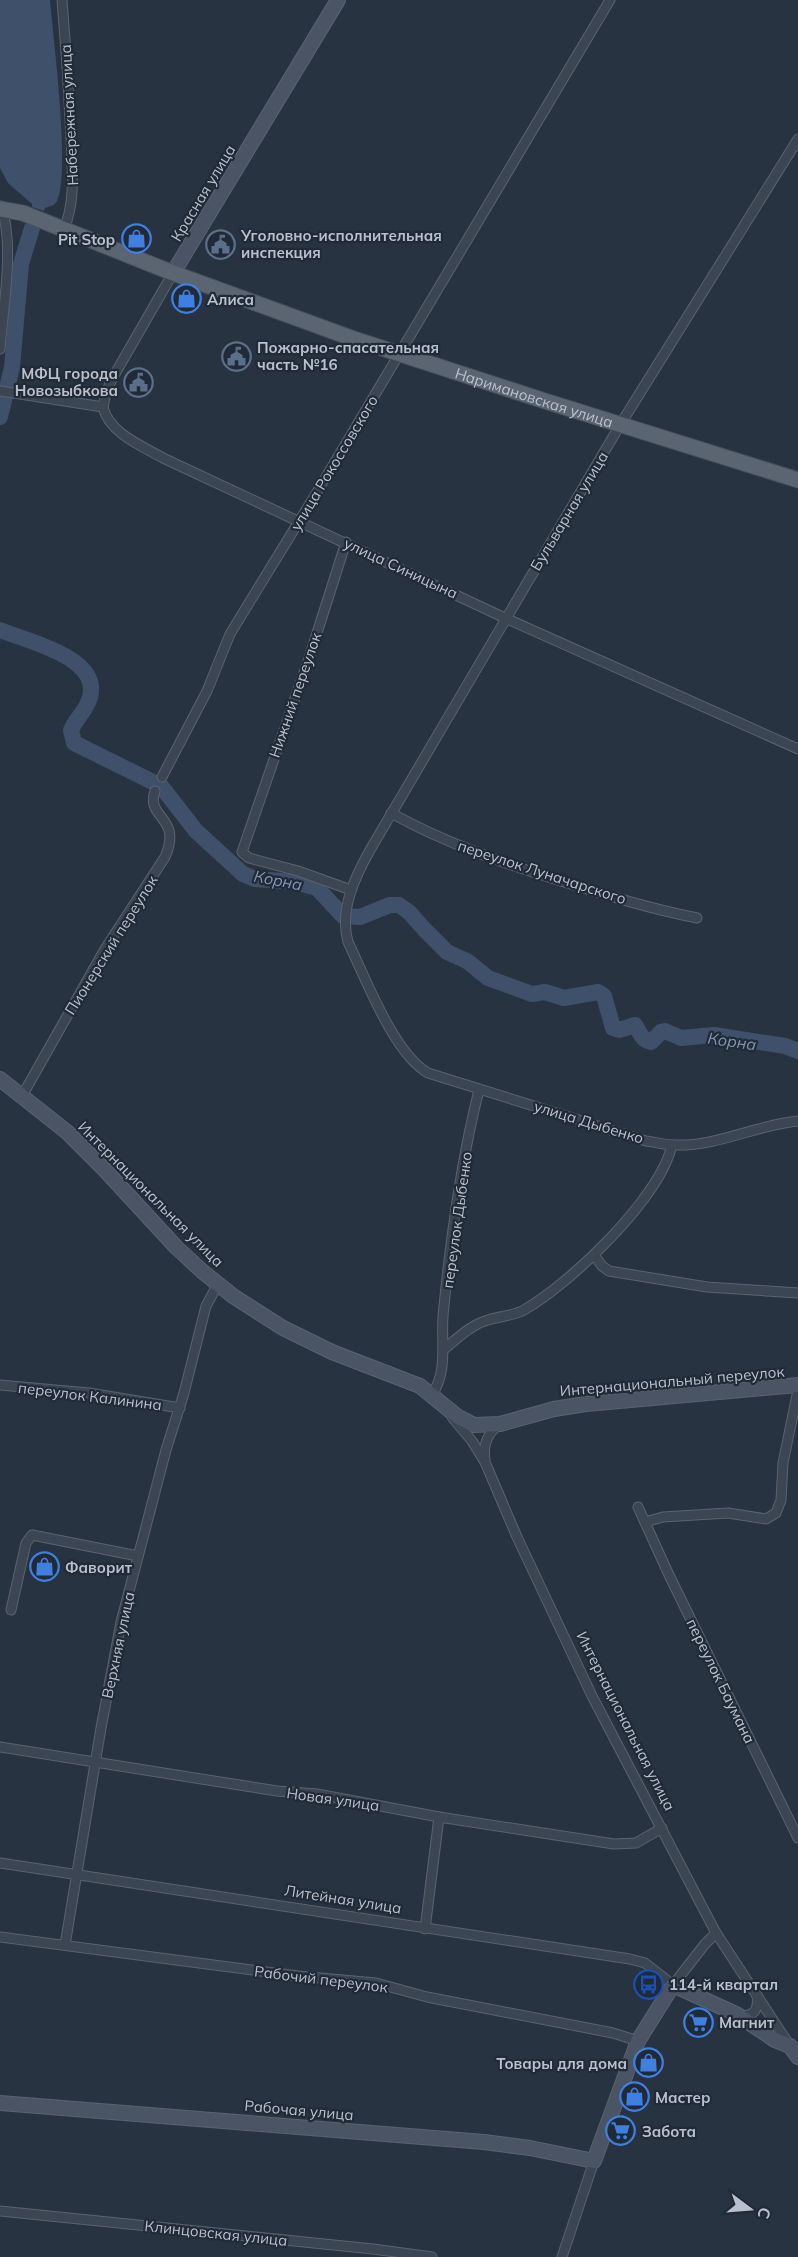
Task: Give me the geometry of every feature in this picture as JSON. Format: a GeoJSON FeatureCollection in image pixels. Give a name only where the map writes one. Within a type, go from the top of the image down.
{"type":"FeatureCollection","features":[{"type":"Feature","properties":{"kind":"main road","name":"Наримановская улица"},"geometry":{"type":"LineString","coordinates":[[1,207],[23,213],[173,273],[400,354],[798,480]]}},
{"type":"Feature","properties":{"kind":"street","name":"Набережная улица"},"geometry":{"type":"LineString","coordinates":[[62,0],[69,89],[73,196],[69,218],[64,229]]}},
{"type":"Feature","properties":{"kind":"street","name":"Красная улица"},"geometry":{"type":"LineString","coordinates":[[103,406],[112,379],[173,273],[338,0]]}},
{"type":"Feature","properties":{"kind":"street","name":"улица Рокоссовского"},"geometry":{"type":"LineString","coordinates":[[162,777],[207,691],[230,634],[400,354],[610,0]]}},
{"type":"Feature","properties":{"kind":"street","name":"Бульварная улица"},"geometry":{"type":"LineString","coordinates":[[397,1040],[348,942],[347,910],[351,890],[362,863],[620,425],[798,139]]}},
{"type":"Feature","properties":{"kind":"street"},"geometry":{"type":"LineString","coordinates":[[0,349],[8,248],[7,228],[1,207]]}},
{"type":"Feature","properties":{"kind":"street"},"geometry":{"type":"LineString","coordinates":[[1,391],[103,406]]}},
{"type":"Feature","properties":{"kind":"street","name":"улица Синицына"},"geometry":{"type":"LineString","coordinates":[[103,406],[107,419],[116,429],[163,458],[505,618],[798,749]]}},
{"type":"Feature","properties":{"kind":"street","name":"Нижний переулок"},"geometry":{"type":"LineString","coordinates":[[346,542],[310,655],[242,852],[249,858],[298,871],[351,890]]}},
{"type":"Feature","properties":{"kind":"street","name":"Пионерский переулок"},"geometry":{"type":"LineString","coordinates":[[22,1096],[105,949],[165,857],[171,833],[154,807],[152,799],[155,791]]}},
{"type":"Feature","properties":{"kind":"street","name":"переулок Луначарского"},"geometry":{"type":"LineString","coordinates":[[391,813],[435,835],[538,874],[650,908],[697,918]]}},
{"type":"Feature","properties":{"kind":"street","name":"улица Дыбенко"},"geometry":{"type":"LineString","coordinates":[[397,1040],[406,1054],[423,1070],[436,1077],[646,1141],[672,1145],[716,1140],[774,1124],[798,1121]]}},
{"type":"Feature","properties":{"kind":"street","name":"Интернациональная улица"},"geometry":{"type":"LineString","coordinates":[[0,1079],[73,1138],[176,1247],[218,1284],[257,1312],[302,1338],[411,1382],[432,1395],[468,1435],[485,1462],[522,1548],[592,1696],[716,1933],[795,2049]]}},
{"type":"Feature","properties":{"kind":"street","name":"переулок Дыбенко"},"geometry":{"type":"LineString","coordinates":[[432,1395],[442,1376],[443,1317],[469,1131],[479,1090]]}},
{"type":"Feature","properties":{"kind":"street"},"geometry":{"type":"LineString","coordinates":[[443,1350],[475,1325],[526,1308],[594,1255],[658,1180],[672,1145]]}},
{"type":"Feature","properties":{"kind":"street"},"geometry":{"type":"LineString","coordinates":[[594,1255],[609,1271],[708,1287],[798,1293]]}},
{"type":"Feature","properties":{"kind":"street","name":"Верхняя улица"},"geometry":{"type":"LineString","coordinates":[[65,1945],[113,1660],[167,1444],[180,1408],[206,1306],[218,1284]]}},
{"type":"Feature","properties":{"kind":"street","name":"переулок Калинина"},"geometry":{"type":"LineString","coordinates":[[0,1385],[89,1393],[180,1408]]}},
{"type":"Feature","properties":{"kind":"street"},"geometry":{"type":"LineString","coordinates":[[645,1522],[663,1517],[728,1513],[762,1518],[773,1516],[780,1506],[783,1463],[798,1387]]}},
{"type":"Feature","properties":{"kind":"street","name":"Интернациональный переулок"},"geometry":{"type":"LineString","coordinates":[[480,1426],[500,1424],[568,1406],[798,1387]]}},
{"type":"Feature","properties":{"kind":"street","name":"Интернациональная улица"},"geometry":{"type":"LineString","coordinates":[[443,1406],[458,1418],[480,1426]]}},
{"type":"Feature","properties":{"kind":"street"},"geometry":{"type":"LineString","coordinates":[[485,1462],[484,1449],[487,1440],[500,1424]]}},
{"type":"Feature","properties":{"kind":"street","name":"переулок Баумана"},"geometry":{"type":"LineString","coordinates":[[638,1507],[798,1838]]}},
{"type":"Feature","properties":{"kind":"street"},"geometry":{"type":"LineString","coordinates":[[10,1610],[26,1542],[32,1535],[138,1556]]}},
{"type":"Feature","properties":{"kind":"street","name":"Новая улица"},"geometry":{"type":"LineString","coordinates":[[0,1747],[277,1791],[317,1794],[439,1817],[614,1845],[636,1843],[662,1828]]}},
{"type":"Feature","properties":{"kind":"street"},"geometry":{"type":"LineString","coordinates":[[424,1929],[439,1817]]}},
{"type":"Feature","properties":{"kind":"street","name":"Литейная улица"},"geometry":{"type":"LineString","coordinates":[[0,1863],[636,1960],[649,1966],[673,1985]]}},
{"type":"Feature","properties":{"kind":"street"},"geometry":{"type":"LineString","coordinates":[[562,2257],[638,2041],[673,1985],[716,1933]]}},
{"type":"Feature","properties":{"kind":"street","name":"Рабочий переулок"},"geometry":{"type":"LineString","coordinates":[[0,1937],[298,1976],[376,1983],[427,1997],[613,2032],[638,2041]]}},
{"type":"Feature","properties":{"kind":"street","name":"Интернациональная улица"},"geometry":{"type":"LineString","coordinates":[[673,1985],[736,2014],[776,2040],[795,2049]]}},
{"type":"Feature","properties":{"kind":"street"},"geometry":{"type":"LineString","coordinates":[[736,2014],[746,2016],[754,2013],[758,2003],[756,1993]]}},
{"type":"Feature","properties":{"kind":"street","name":"Рабочая улица"},"geometry":{"type":"LineString","coordinates":[[0,2103],[484,2142],[530,2148],[594,2161]]}},
{"type":"Feature","properties":{"kind":"street","name":"Клинцовская улица"},"geometry":{"type":"LineString","coordinates":[[0,2211],[432,2257]]}},
{"type":"Feature","properties":{"kind":"water"},"geometry":{"type":"Polygon","coordinates":[[[0,0],[50,0],[60,104],[62,163],[61,186],[57,201],[44,211],[32,207],[32,204],[8,183],[0,168],[0,0]]]}},
{"type":"Feature","properties":{"kind":"waterway"},"geometry":{"type":"LineString","coordinates":[[0,417],[12,367],[21,264],[32,228]]}},
{"type":"Feature","properties":{"kind":"waterway","name":"Корна"},"geometry":{"type":"LineString","coordinates":[[0,630],[43,645],[73,661],[84,671],[90,683],[90,697],[71,730],[74,743],[161,786],[196,831],[243,874],[255,879],[295,882],[317,888],[343,916],[360,917],[390,905],[399,905],[409,912],[447,952],[467,961],[488,978],[532,994],[545,992],[564,998],[598,992],[604,996],[613,1028],[619,1030],[635,1025],[643,1038],[651,1042],[665,1031],[681,1038],[714,1035],[785,1046],[798,1051]]}},
{"type":"Feature","properties":{"kind":"place","name":"Pit Stop"},"geometry":{"type":"Point","coordinates":[136,239]}},
{"type":"Feature","properties":{"kind":"place","name":"Уголовно-исполнительная инспекция"},"geometry":{"type":"Point","coordinates":[220,244]}},
{"type":"Feature","properties":{"kind":"place","name":"Алиса"},"geometry":{"type":"Point","coordinates":[186,299]}},
{"type":"Feature","properties":{"kind":"place","name":"Пожарно-спасательная часть №16"},"geometry":{"type":"Point","coordinates":[236,356]}},
{"type":"Feature","properties":{"kind":"place","name":"МФЦ города Новозыбкова"},"geometry":{"type":"Point","coordinates":[139,382]}},
{"type":"Feature","properties":{"kind":"place","name":"Фаворит"},"geometry":{"type":"Point","coordinates":[44,1567]}},
{"type":"Feature","properties":{"kind":"place","name":"114-й квартал"},"geometry":{"type":"Point","coordinates":[648,1984]}},
{"type":"Feature","properties":{"kind":"place","name":"Магнит"},"geometry":{"type":"Point","coordinates":[698,2022]}},
{"type":"Feature","properties":{"kind":"place","name":"Товары для дома"},"geometry":{"type":"Point","coordinates":[648,2063]}},
{"type":"Feature","properties":{"kind":"place","name":"Мастер"},"geometry":{"type":"Point","coordinates":[634,2097]}},
{"type":"Feature","properties":{"kind":"place","name":"Забота"},"geometry":{"type":"Point","coordinates":[621,2131]}}]}
